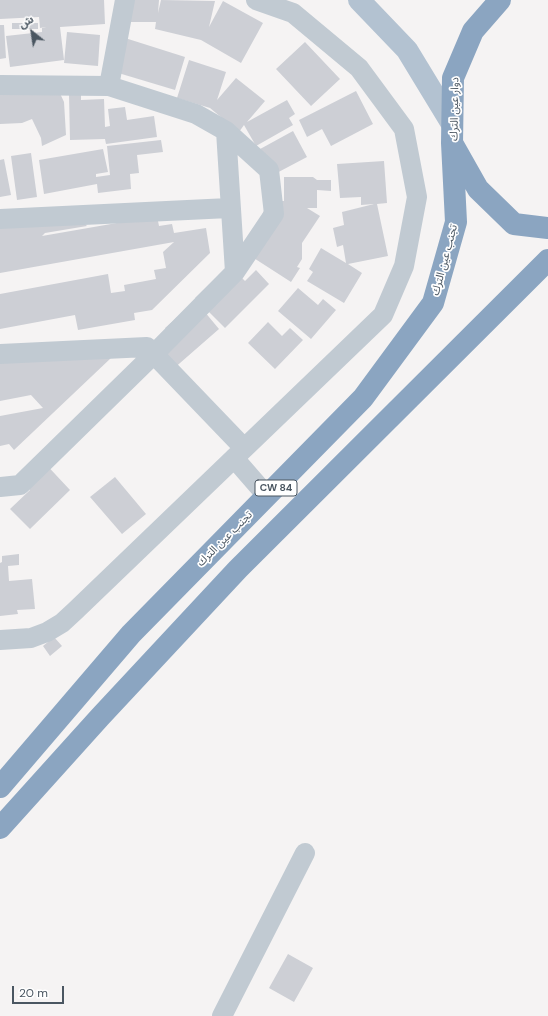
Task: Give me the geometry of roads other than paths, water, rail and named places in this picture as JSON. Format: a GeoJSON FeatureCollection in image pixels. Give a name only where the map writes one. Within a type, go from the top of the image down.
{"type":"FeatureCollection","features":[{"type":"Feature","properties":{"kind":"highway","name":"دوار عين الترك"},"geometry":{"type":"LineString","coordinates":[[500,0],[473,31],[453,78],[452,133],[478,188],[514,224],[548,228]]}},
{"type":"Feature","properties":{"kind":"highway","name":"تجنب عين الترك"},"geometry":{"type":"LineString","coordinates":[[0,787],[132,634],[363,398],[433,303],[456,222],[452,133]]}},
{"type":"Feature","properties":{"kind":"highway","name":"CW 84"},"geometry":{"type":"LineString","coordinates":[[0,828],[100,717],[238,569],[399,406],[548,260]]}},
{"type":"Feature","properties":{"kind":"main road"},"geometry":{"type":"LineString","coordinates":[[359,0],[407,50],[452,133]]}},
{"type":"Feature","properties":{"kind":"street"},"geometry":{"type":"LineString","coordinates":[[109,86],[125,0]]}},
{"type":"Feature","properties":{"kind":"street"},"geometry":{"type":"LineString","coordinates":[[0,640],[31,638],[48,632],[62,623],[383,315],[404,266],[417,197],[404,129],[359,68],[293,13],[256,0]]}},
{"type":"Feature","properties":{"kind":"street"},"geometry":{"type":"LineString","coordinates":[[0,85],[109,86],[196,114],[226,131],[269,170],[274,214],[235,272],[154,354],[20,485],[0,487]]}},
{"type":"Feature","properties":{"kind":"street"},"geometry":{"type":"LineString","coordinates":[[226,131],[235,272]]}},
{"type":"Feature","properties":{"kind":"street"},"geometry":{"type":"LineString","coordinates":[[0,219],[230,208]]}},
{"type":"Feature","properties":{"kind":"street"},"geometry":{"type":"LineString","coordinates":[[0,354],[147,347],[239,453],[267,496]]}},
{"type":"Feature","properties":{"kind":"street"},"geometry":{"type":"LineString","coordinates":[[222,1016],[304,853]]}}]}
